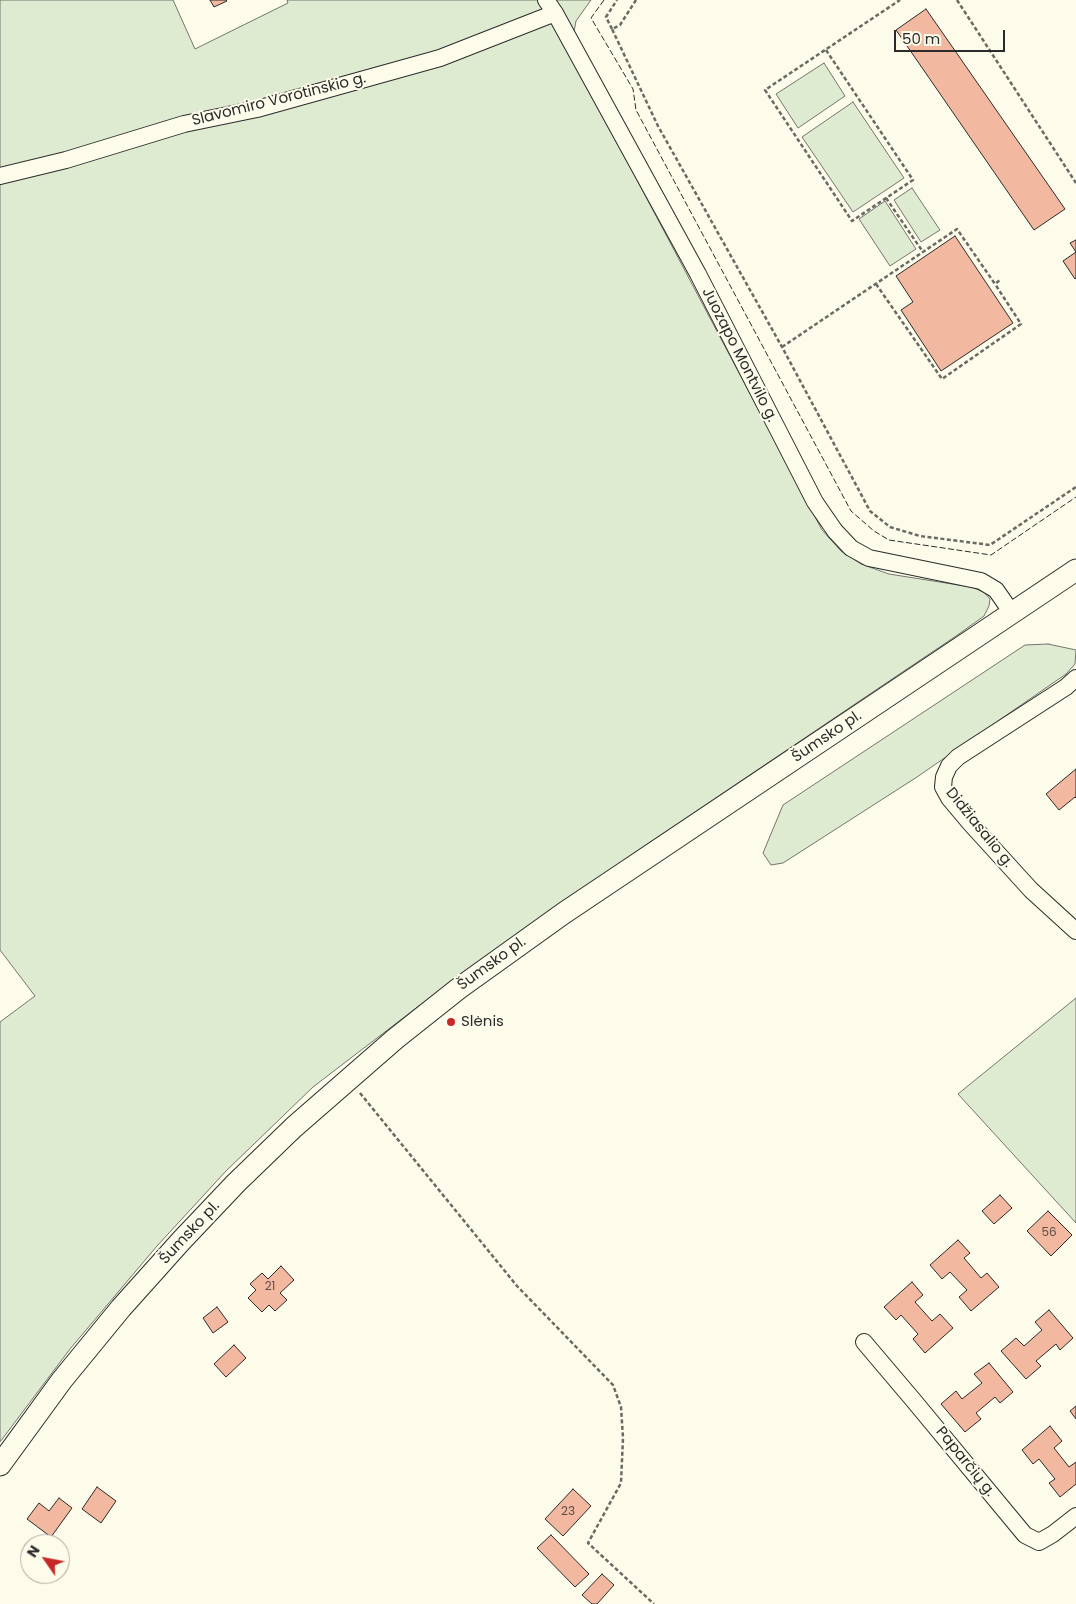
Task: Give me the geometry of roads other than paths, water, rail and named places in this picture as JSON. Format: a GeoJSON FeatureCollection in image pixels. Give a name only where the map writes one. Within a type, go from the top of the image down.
{"type":"FeatureCollection","features":[{"type":"Feature","properties":{"kind":"main road","name":"Šumsko pl."},"geometry":{"type":"LineString","coordinates":[[0,1464],[62,1380],[121,1308],[175,1248],[294,1127],[348,1078],[458,989],[564,913],[1012,613],[1075,575]]}},
{"type":"Feature","properties":{"kind":"street","name":"Slavomiro Vorotinskio g."},"geometry":{"type":"LineString","coordinates":[[0,176],[66,160],[184,124],[257,108],[440,58],[551,6]]}},
{"type":"Feature","properties":{"kind":"street","name":"Juozapo Montvilo g."},"geometry":{"type":"LineString","coordinates":[[551,6],[698,274],[815,502],[835,531],[851,548],[869,558],[981,581],[996,590],[1012,613]]}},
{"type":"Feature","properties":{"kind":"street","name":"Didžiasalio g."},"geometry":{"type":"LineString","coordinates":[[1076,678],[1066,687],[958,757],[949,766],[944,777],[943,787],[970,823],[1024,883],[1076,931]]}},
{"type":"Feature","properties":{"kind":"street","name":"Paparčių g."},"geometry":{"type":"LineString","coordinates":[[864,1342],[1024,1535],[1039,1542],[1076,1516]]}},
{"type":"Feature","properties":{"kind":"place","name":"Slėnis"},"geometry":{"type":"Point","coordinates":[451,1022]}}]}
